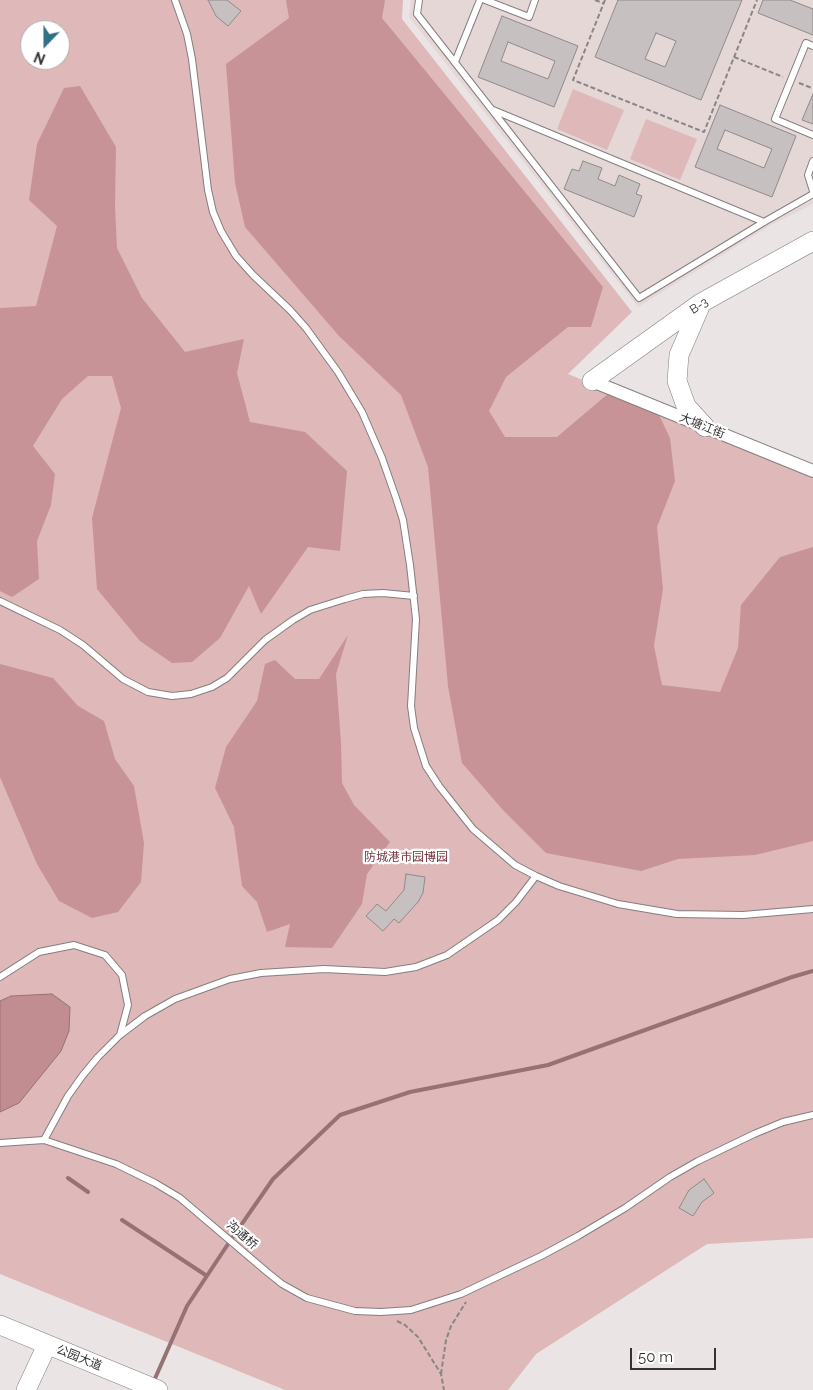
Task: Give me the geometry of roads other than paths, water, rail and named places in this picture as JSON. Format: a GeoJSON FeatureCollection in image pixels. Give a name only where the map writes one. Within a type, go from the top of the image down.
{"type":"FeatureCollection","features":[{"type":"Feature","properties":{"kind":"street","name":"B-3"},"geometry":{"type":"LineString","coordinates":[[592,381],[701,304],[813,241]]}},
{"type":"Feature","properties":{"kind":"street"},"geometry":{"type":"LineString","coordinates":[[701,304],[679,355],[677,381],[686,406],[705,427]]}},
{"type":"Feature","properties":{"kind":"street","name":"大塘江街"},"geometry":{"type":"LineString","coordinates":[[592,381],[813,471]]}},
{"type":"Feature","properties":{"kind":"street","name":"公园大道"},"geometry":{"type":"LineString","coordinates":[[0,1325],[158,1390]]}},
{"type":"Feature","properties":{"kind":"street"},"geometry":{"type":"LineString","coordinates":[[26,1390],[47,1345]]}},
{"type":"Feature","properties":{"kind":"lane"},"geometry":{"type":"LineString","coordinates":[[175,0],[187,34],[192,59],[208,190],[220,232],[236,256],[253,275],[306,328],[338,372],[362,412],[382,458],[403,520],[416,619],[411,706],[414,728],[426,766],[439,786],[473,829],[516,865],[559,886],[618,904],[677,914],[743,916],[813,908]]}},
{"type":"Feature","properties":{"kind":"lane"},"geometry":{"type":"LineString","coordinates":[[418,0],[417,14],[639,298],[813,192],[808,176],[813,162]]}},
{"type":"Feature","properties":{"kind":"lane"},"geometry":{"type":"LineString","coordinates":[[455,62],[480,0]]}},
{"type":"Feature","properties":{"kind":"lane"},"geometry":{"type":"LineString","coordinates":[[485,0],[529,17],[535,0]]}},
{"type":"Feature","properties":{"kind":"lane"},"geometry":{"type":"LineString","coordinates":[[813,46],[806,43],[776,119],[813,135]]}},
{"type":"Feature","properties":{"kind":"lane"},"geometry":{"type":"LineString","coordinates":[[492,110],[764,222]]}},
{"type":"Feature","properties":{"kind":"lane"},"geometry":{"type":"LineString","coordinates":[[0,601],[60,630],[83,645],[123,680],[148,692],[172,696],[191,694],[212,687],[227,678],[265,640],[310,610],[345,598],[364,594],[383,593],[414,596]]}},
{"type":"Feature","properties":{"kind":"lane"},"geometry":{"type":"LineString","coordinates":[[0,1144],[44,1140],[68,1096],[83,1075],[120,1035],[145,1016],[175,999],[230,979],[261,974],[324,969],[386,972],[416,967],[447,955],[498,920],[516,902],[536,876]]}},
{"type":"Feature","properties":{"kind":"lane"},"geometry":{"type":"LineString","coordinates":[[0,977],[39,952],[74,945],[105,955],[122,974],[128,1005],[120,1035]]}},
{"type":"Feature","properties":{"kind":"lane","name":"沟通桥"},"geometry":{"type":"LineString","coordinates":[[44,1140],[116,1164],[180,1198],[266,1272],[282,1284],[307,1298],[355,1311],[381,1312],[411,1310],[461,1294],[578,1236],[698,1161],[783,1122],[813,1115]]}},
{"type":"Feature","properties":{"kind":"waterway"},"geometry":{"type":"LineString","coordinates":[[153,1383],[187,1306],[273,1179],[340,1115],[410,1092],[548,1065],[813,971]]}},
{"type":"Feature","properties":{"kind":"waterway"},"geometry":{"type":"LineString","coordinates":[[68,1178],[88,1192]]}},
{"type":"Feature","properties":{"kind":"waterway"},"geometry":{"type":"LineString","coordinates":[[122,1220],[207,1276]]}},
{"type":"Feature","properties":{"kind":"park label","name":"防城港市园博园"},"geometry":{"type":"Point","coordinates":[406,857]}}]}
